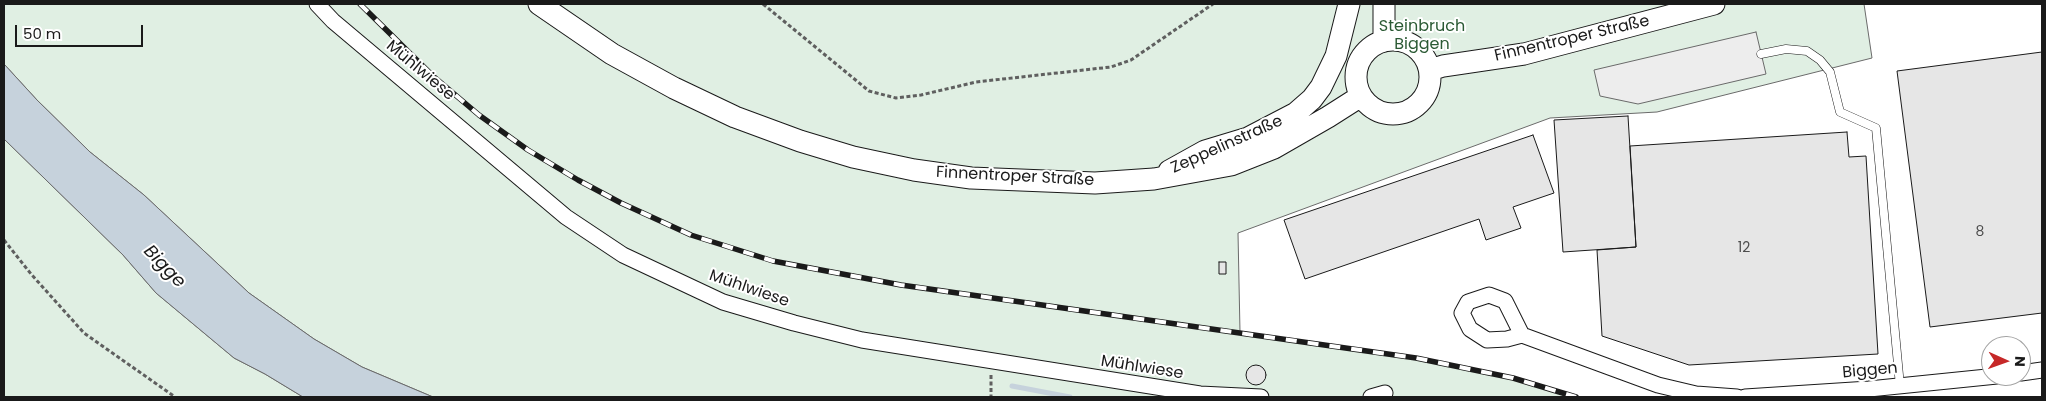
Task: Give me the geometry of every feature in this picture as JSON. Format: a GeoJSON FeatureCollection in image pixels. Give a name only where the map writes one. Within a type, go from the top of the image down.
{"type":"FeatureCollection","features":[{"type":"Feature","properties":{"kind":"main road","name":"Finnentroper Straße"},"geometry":{"type":"LineString","coordinates":[[539,4],[612,54],[674,88],[735,117],[800,141],[853,157],[914,170],[971,178],[1095,183],[1154,178],[1231,165],[1274,148],[1328,118],[1361,96]]}},
{"type":"Feature","properties":{"kind":"main road","name":"Zeppelinstraße"},"geometry":{"type":"LineString","coordinates":[[1154,178],[1205,151],[1248,138],[1296,113],[1312,99],[1321,87],[1336,56],[1349,4]]}},
{"type":"Feature","properties":{"kind":"main road"},"geometry":{"type":"LineString","coordinates":[[1384,4],[1384,41]]}},
{"type":"Feature","properties":{"kind":"main road","name":"Finnentroper Straße"},"geometry":{"type":"LineString","coordinates":[[1430,70],[1524,54],[1714,4]]}},
{"type":"Feature","properties":{"kind":"main road"},"geometry":{"type":"LineString","coordinates":[[1395,40],[1406,42],[1420,51],[1430,70],[1429,88],[1424,98],[1411,110],[1392,114],[1378,111],[1369,105],[1361,96],[1356,76],[1359,63],[1365,52],[1384,41],[1395,40]]}},
{"type":"Feature","properties":{"kind":"street","name":"Mühlwiese"},"geometry":{"type":"LineString","coordinates":[[317,4],[333,20],[566,217],[622,255],[723,302],[794,323],[862,340],[990,362],[1200,394],[1261,397]]}},
{"type":"Feature","properties":{"kind":"street"},"geometry":{"type":"LineString","coordinates":[[1522,335],[1658,385],[1696,394],[1737,397]]}},
{"type":"Feature","properties":{"kind":"street","name":"Biggen"},"geometry":{"type":"LineString","coordinates":[[1745,397],[1900,386],[1981,378]]}},
{"type":"Feature","properties":{"kind":"lane"},"geometry":{"type":"LineString","coordinates":[[1761,54],[1786,49],[1807,51],[1820,60],[1830,72],[1840,112],[1876,128],[1900,386]]}},
{"type":"Feature","properties":{"kind":"path"},"geometry":{"type":"LineString","coordinates":[[763,4],[868,91],[896,98],[921,95],[976,82],[1111,66],[1131,60],[1213,4]]}},
{"type":"Feature","properties":{"kind":"path"},"geometry":{"type":"LineString","coordinates":[[4,240],[30,274],[84,333],[174,397]]}},
{"type":"Feature","properties":{"kind":"path"},"geometry":{"type":"LineString","coordinates":[[990,362],[991,397]]}},
{"type":"Feature","properties":{"kind":"green space","name":"Steinbruch Biggen"},"geometry":{"type":"Polygon","coordinates":[[[4,4],[1864,4],[1872,58],[1657,112],[1550,118],[1238,233],[1240,332],[1466,367],[1513,378],[1574,397],[433,397],[362,367],[314,339],[249,293],[144,195],[90,152],[37,100],[4,64],[4,4]]]}},
{"type":"Feature","properties":{"kind":"green space"},"geometry":{"type":"Polygon","coordinates":[[[4,139],[123,255],[156,293],[234,358],[303,397],[4,397],[4,139]]]}},
{"type":"Feature","properties":{"kind":"shaded area"},"geometry":{"type":"Polygon","coordinates":[[[1756,32],[1766,74],[1638,104],[1600,96],[1594,70],[1756,32]]]}},
{"type":"Feature","properties":{"kind":"water","name":"Bigge"},"geometry":{"type":"Polygon","coordinates":[[[4,64],[37,100],[90,152],[144,195],[249,293],[314,339],[362,367],[433,397],[303,397],[234,358],[156,293],[123,255],[4,139],[4,64]]]}},
{"type":"Feature","properties":{"kind":"building"},"geometry":{"type":"Polygon","coordinates":[[[2042,52],[2042,313],[1930,327],[1897,71],[2042,52]]]}},
{"type":"Feature","properties":{"kind":"building"},"geometry":{"type":"Polygon","coordinates":[[[1628,116],[1636,247],[1563,252],[1554,120],[1628,116]]]}},
{"type":"Feature","properties":{"kind":"building"},"geometry":{"type":"Polygon","coordinates":[[[1847,132],[1849,157],[1866,156],[1878,354],[1689,365],[1602,336],[1597,250],[1636,247],[1630,146],[1847,132]]]}},
{"type":"Feature","properties":{"kind":"building"},"geometry":{"type":"Polygon","coordinates":[[[1533,135],[1554,193],[1513,207],[1521,228],[1486,240],[1479,219],[1305,279],[1284,220],[1533,135]]]}},
{"type":"Feature","properties":{"kind":"building"},"geometry":{"type":"Polygon","coordinates":[[[1219,262],[1226,262],[1226,274],[1219,274],[1219,262]]]}},
{"type":"Feature","properties":{"kind":"building"},"geometry":{"type":"Polygon","coordinates":[[[1256,365],[1263,368],[1266,375],[1263,382],[1256,385],[1249,382],[1246,375],[1249,368],[1256,365]]]}},
{"type":"Feature","properties":{"kind":"waterway"},"geometry":{"type":"LineString","coordinates":[[1012,386],[1070,397]]}},
{"type":"Feature","properties":{"kind":"railway"},"geometry":{"type":"LineString","coordinates":[[360,4],[433,76],[479,115],[528,150],[621,203],[691,235],[773,261],[901,285],[1416,358],[1513,378],[1576,397]]}}]}
